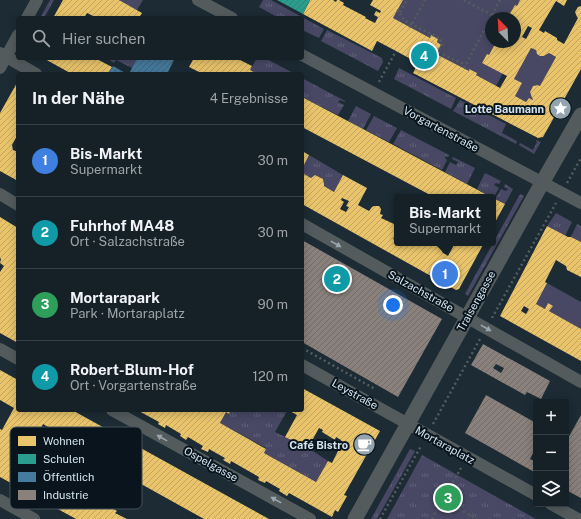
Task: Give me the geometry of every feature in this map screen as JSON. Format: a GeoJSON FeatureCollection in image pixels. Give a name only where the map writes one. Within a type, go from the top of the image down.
{"type":"FeatureCollection","features":[{"type":"Feature","properties":{"kind":"street"},"geometry":{"type":"LineString","coordinates":[[29,16],[37,0]]}},
{"type":"Feature","properties":{"kind":"street"},"geometry":{"type":"LineString","coordinates":[[198,0],[228,16]]}},
{"type":"Feature","properties":{"kind":"street"},"geometry":{"type":"LineString","coordinates":[[0,68],[3,55],[16,38]]}},
{"type":"Feature","properties":{"kind":"street"},"geometry":{"type":"LineString","coordinates":[[3,55],[33,72]]}},
{"type":"Feature","properties":{"kind":"street","name":"Vorgartenstraße"},"geometry":{"type":"LineString","coordinates":[[304,56],[581,203]]}},
{"type":"Feature","properties":{"kind":"street","name":"Traisengasse"},"geometry":{"type":"LineString","coordinates":[[407,424],[581,116]]}},
{"type":"Feature","properties":{"kind":"street"},"geometry":{"type":"LineString","coordinates":[[0,194],[16,203]]}},
{"type":"Feature","properties":{"kind":"street","name":"Salzachstraße"},"geometry":{"type":"LineString","coordinates":[[304,225],[581,382]]}},
{"type":"Feature","properties":{"kind":"street"},"geometry":{"type":"LineString","coordinates":[[0,349],[16,358]]}},
{"type":"Feature","properties":{"kind":"street","name":"Leystraße"},"geometry":{"type":"LineString","coordinates":[[304,365],[407,424]]}},
{"type":"Feature","properties":{"kind":"street","name":"Ospelgasse"},"geometry":{"type":"LineString","coordinates":[[116,412],[310,519]]}},
{"type":"Feature","properties":{"kind":"street","name":"Mortaraplatz"},"geometry":{"type":"LineString","coordinates":[[355,519],[407,424],[533,493]]}},
{"type":"Feature","properties":{"kind":"street"},"geometry":{"type":"LineString","coordinates":[[0,500],[10,506]]}},
{"type":"Feature","properties":{"kind":"street"},"geometry":{"type":"LineString","coordinates":[[557,507],[578,519]]}},
{"type":"Feature","properties":{"kind":"street"},"geometry":{"type":"LineString","coordinates":[[16,509],[34,519]]}},
{"type":"Feature","properties":{"kind":"path"},"geometry":{"type":"LineString","coordinates":[[400,12],[407,0]]}},
{"type":"Feature","properties":{"kind":"path"},"geometry":{"type":"LineString","coordinates":[[409,27],[425,0]]}},
{"type":"Feature","properties":{"kind":"path"},"geometry":{"type":"LineString","coordinates":[[464,0],[486,12]]}},
{"type":"Feature","properties":{"kind":"path"},"geometry":{"type":"LineString","coordinates":[[494,12],[500,0]]}},
{"type":"Feature","properties":{"kind":"path"},"geometry":{"type":"LineString","coordinates":[[397,10],[400,12],[405,21],[440,39],[443,43],[438,52],[465,67],[485,28]]}},
{"type":"Feature","properties":{"kind":"path"},"geometry":{"type":"LineString","coordinates":[[372,92],[396,51]]}},
{"type":"Feature","properties":{"kind":"path"},"geometry":{"type":"LineString","coordinates":[[432,519],[458,475],[466,456]]}},
{"type":"Feature","properties":{"kind":"path"},"geometry":{"type":"LineString","coordinates":[[443,500],[477,519]]}},
{"type":"Feature","properties":{"kind":"green space"},"geometry":{"type":"Polygon","coordinates":[[[50,0],[54,0],[45,16],[41,16],[50,0]]]}},
{"type":"Feature","properties":{"kind":"green space"},"geometry":{"type":"Polygon","coordinates":[[[119,0],[143,0],[137,10],[119,0]]]}},
{"type":"Feature","properties":{"kind":"green space"},"geometry":{"type":"Polygon","coordinates":[[[263,0],[271,0],[300,16],[275,16],[259,7],[263,0]]]}},
{"type":"Feature","properties":{"kind":"green space"},"geometry":{"type":"Polygon","coordinates":[[[403,0],[520,0],[511,12],[485,12],[485,48],[493,48],[482,63],[503,73],[496,86],[476,75],[469,69],[469,71],[436,54],[441,45],[437,42],[438,39],[431,35],[430,38],[393,18],[403,0]]]}},
{"type":"Feature","properties":{"kind":"green space"},"geometry":{"type":"Polygon","coordinates":[[[304,18],[324,29],[319,38],[304,31],[304,18]]]}},
{"type":"Feature","properties":{"kind":"green space"},"geometry":{"type":"Polygon","coordinates":[[[327,30],[382,58],[383,62],[378,71],[321,41],[327,30]]]}},
{"type":"Feature","properties":{"kind":"green space"},"geometry":{"type":"Polygon","coordinates":[[[531,48],[536,50],[541,56],[545,56],[549,53],[556,57],[540,86],[533,86],[530,92],[533,100],[529,98],[526,102],[515,96],[514,79],[531,48]]]}},
{"type":"Feature","properties":{"kind":"green space"},"geometry":{"type":"Polygon","coordinates":[[[109,60],[116,60],[114,63],[109,60]]]}},
{"type":"Feature","properties":{"kind":"green space"},"geometry":{"type":"Polygon","coordinates":[[[116,60],[136,60],[132,68],[116,60]]]}},
{"type":"Feature","properties":{"kind":"green space"},"geometry":{"type":"Polygon","coordinates":[[[256,60],[269,60],[291,72],[254,72],[250,70],[256,60]]]}},
{"type":"Feature","properties":{"kind":"green space"},"geometry":{"type":"Polygon","coordinates":[[[399,68],[456,98],[451,109],[394,79],[399,68]]]}},
{"type":"Feature","properties":{"kind":"green space"},"geometry":{"type":"Polygon","coordinates":[[[304,79],[345,101],[340,100],[338,102],[344,105],[338,115],[304,98],[304,79]]]}},
{"type":"Feature","properties":{"kind":"green space"},"geometry":{"type":"Polygon","coordinates":[[[460,100],[506,124],[502,133],[517,141],[516,144],[453,111],[460,100]]]}},
{"type":"Feature","properties":{"kind":"green space"},"geometry":{"type":"Polygon","coordinates":[[[356,106],[371,114],[363,129],[348,121],[356,106]]]}},
{"type":"Feature","properties":{"kind":"green space"},"geometry":{"type":"Polygon","coordinates":[[[374,116],[397,128],[389,142],[366,130],[374,116]]]}},
{"type":"Feature","properties":{"kind":"green space"},"geometry":{"type":"Polygon","coordinates":[[[401,130],[449,155],[445,158],[447,160],[442,170],[393,144],[401,130]]]}},
{"type":"Feature","properties":{"kind":"green space"},"geometry":{"type":"Polygon","coordinates":[[[536,140],[541,142],[534,154],[519,145],[520,143],[533,150],[537,142],[536,140]]]}},
{"type":"Feature","properties":{"kind":"green space"},"geometry":{"type":"Polygon","coordinates":[[[309,155],[343,175],[334,192],[324,186],[323,179],[315,175],[311,178],[304,174],[304,165],[309,155]]]}},
{"type":"Feature","properties":{"kind":"green space"},"geometry":{"type":"Polygon","coordinates":[[[453,157],[475,168],[467,184],[445,172],[450,162],[456,165],[458,162],[452,159],[453,157]]]}},
{"type":"Feature","properties":{"kind":"green space"},"geometry":{"type":"Polygon","coordinates":[[[485,173],[501,181],[499,184],[496,183],[494,185],[499,188],[495,194],[486,194],[477,189],[485,173]]]}},
{"type":"Feature","properties":{"kind":"green space"},"geometry":{"type":"Polygon","coordinates":[[[505,184],[513,189],[505,204],[496,200],[501,189],[506,191],[508,189],[504,187],[505,184]]]}},
{"type":"Feature","properties":{"kind":"green space"},"geometry":{"type":"Polygon","coordinates":[[[520,194],[524,196],[496,246],[496,238],[520,194]]]}},
{"type":"Feature","properties":{"kind":"green space"},"geometry":{"type":"Polygon","coordinates":[[[556,213],[572,222],[565,236],[547,226],[556,213]]]}},
{"type":"Feature","properties":{"kind":"green space"},"geometry":{"type":"Polygon","coordinates":[[[577,224],[581,226],[581,242],[571,237],[577,224]]]}},
{"type":"Feature","properties":{"kind":"green space"},"geometry":{"type":"Polygon","coordinates":[[[491,246],[496,246],[468,296],[465,294],[491,246]]]}},
{"type":"Feature","properties":{"kind":"green space"},"geometry":{"type":"Polygon","coordinates":[[[547,283],[581,302],[581,329],[549,311],[552,306],[548,304],[545,309],[536,304],[547,283]]]}},
{"type":"Feature","properties":{"kind":"green space"},"geometry":{"type":"Polygon","coordinates":[[[226,412],[286,412],[275,432],[308,448],[328,461],[316,482],[264,453],[266,448],[220,423],[226,412]]]}},
{"type":"Feature","properties":{"kind":"green space"},"geometry":{"type":"Polygon","coordinates":[[[410,449],[415,451],[377,519],[371,519],[410,449]]]}},
{"type":"Feature","properties":{"kind":"green space"},"geometry":{"type":"Polygon","coordinates":[[[422,455],[536,519],[387,519],[422,455]]]}},
{"type":"Feature","properties":{"kind":"green space"},"geometry":{"type":"Polygon","coordinates":[[[444,511],[459,519],[440,519],[444,511]]]}},
{"type":"Feature","properties":{"kind":"building: Wohnen"},"geometry":{"type":"Polygon","coordinates":[[[63,0],[119,0],[142,13],[140,16],[93,16],[87,13],[85,16],[54,16],[63,0]]]}},
{"type":"Feature","properties":{"kind":"building: Wohnen"},"geometry":{"type":"Polygon","coordinates":[[[310,0],[333,0],[336,2],[339,0],[344,3],[343,5],[375,23],[378,17],[374,15],[376,11],[380,13],[381,11],[370,5],[373,0],[403,0],[393,18],[430,38],[431,35],[438,39],[437,42],[441,45],[436,54],[469,71],[469,69],[477,73],[476,75],[500,88],[507,76],[482,63],[493,48],[521,48],[521,12],[511,12],[515,5],[517,6],[520,0],[567,0],[564,6],[556,1],[539,30],[544,33],[545,31],[564,44],[578,18],[575,12],[578,7],[581,6],[581,69],[543,137],[538,138],[413,73],[418,63],[377,41],[372,51],[303,14],[310,0]],[[528,26],[522,37],[526,39],[532,28],[528,26]],[[531,48],[514,79],[522,83],[515,96],[526,102],[529,98],[533,100],[530,92],[533,86],[540,86],[556,57],[549,53],[544,56],[540,56],[537,54],[536,50],[531,48]]]}},
{"type":"Feature","properties":{"kind":"building: Wohnen"},"geometry":{"type":"Polygon","coordinates":[[[47,60],[99,60],[112,67],[109,72],[68,72],[47,60]]]}},
{"type":"Feature","properties":{"kind":"building: Wohnen"},"geometry":{"type":"Polygon","coordinates":[[[193,60],[240,60],[252,66],[250,70],[254,72],[199,72],[189,67],[193,60]]]}},
{"type":"Feature","properties":{"kind":"building: Wohnen"},"geometry":{"type":"Polygon","coordinates":[[[16,85],[16,138],[12,145],[13,150],[16,151],[16,180],[0,171],[0,113],[16,85]]]}},
{"type":"Feature","properties":{"kind":"building: Wohnen"},"geometry":{"type":"Polygon","coordinates":[[[304,98],[485,194],[428,194],[304,128],[304,98]]]}},
{"type":"Feature","properties":{"kind":"building: Wohnen"},"geometry":{"type":"Polygon","coordinates":[[[304,152],[309,155],[304,165],[304,152]]]}},
{"type":"Feature","properties":{"kind":"building: Wohnen"},"geometry":{"type":"Polygon","coordinates":[[[304,174],[311,178],[315,175],[323,179],[324,186],[334,192],[343,175],[367,188],[358,205],[369,211],[374,206],[379,206],[381,209],[380,214],[383,215],[381,218],[394,224],[394,246],[440,246],[444,248],[442,252],[448,256],[453,246],[482,246],[459,289],[456,290],[304,205],[304,174]],[[342,198],[341,200],[344,202],[340,209],[346,212],[349,207],[346,206],[349,201],[342,198]]]}},
{"type":"Feature","properties":{"kind":"building: Wohnen"},"geometry":{"type":"Polygon","coordinates":[[[496,200],[505,204],[496,220],[496,200]]]}},
{"type":"Feature","properties":{"kind":"building: Wohnen"},"geometry":{"type":"Polygon","coordinates":[[[0,217],[16,227],[16,342],[0,333],[0,272],[4,266],[0,263],[0,217]]]}},
{"type":"Feature","properties":{"kind":"building: Wohnen"},"geometry":{"type":"Polygon","coordinates":[[[547,226],[581,242],[581,277],[567,270],[566,266],[556,260],[545,282],[547,283],[536,304],[545,309],[548,303],[553,306],[549,311],[581,329],[581,361],[500,316],[547,226]],[[524,306],[521,311],[526,314],[529,309],[524,306]]]}},
{"type":"Feature","properties":{"kind":"building: Wohnen"},"geometry":{"type":"Polygon","coordinates":[[[0,370],[16,379],[16,412],[76,412],[103,427],[48,427],[43,424],[42,427],[10,427],[10,483],[0,477],[0,429],[2,430],[14,408],[0,400],[0,370]]]}},
{"type":"Feature","properties":{"kind":"building: Wohnen"},"geometry":{"type":"Polygon","coordinates":[[[304,389],[380,431],[344,495],[347,496],[338,512],[335,510],[332,517],[289,493],[287,496],[279,491],[280,489],[266,481],[265,483],[258,480],[259,477],[231,461],[230,464],[223,460],[225,458],[209,449],[208,452],[201,449],[203,446],[188,437],[186,440],[180,436],[181,434],[166,425],[165,428],[158,424],[159,422],[141,412],[226,412],[220,423],[266,449],[264,453],[316,482],[328,461],[332,463],[342,443],[341,440],[336,437],[335,440],[322,432],[323,430],[319,428],[308,448],[285,437],[297,415],[292,412],[304,412],[304,389]]]}},
{"type":"Feature","properties":{"kind":"building: Wohnen"},"geometry":{"type":"Polygon","coordinates":[[[142,449],[269,519],[204,519],[142,484],[142,449]]]}},
{"type":"Feature","properties":{"kind":"building: Wohnen"},"geometry":{"type":"Polygon","coordinates":[[[58,509],[114,509],[117,511],[115,513],[127,519],[76,519],[58,509]]]}},
{"type":"Feature","properties":{"kind":"building: Schulen"},"geometry":{"type":"Polygon","coordinates":[[[277,0],[310,0],[303,14],[277,0]]]}},
{"type":"Feature","properties":{"kind":"building: Öffentlich"},"geometry":{"type":"Polygon","coordinates":[[[136,60],[174,60],[168,72],[130,72],[136,60]]]}},
{"type":"Feature","properties":{"kind":"building: Öffentlich"},"geometry":{"type":"Polygon","coordinates":[[[113,66],[124,72],[109,72],[113,66]]]}},
{"type":"Feature","properties":{"kind":"building: Industrie"},"geometry":{"type":"Polygon","coordinates":[[[304,241],[442,319],[398,397],[304,343],[304,241]]]}},
{"type":"Feature","properties":{"kind":"building: Industrie"},"geometry":{"type":"Polygon","coordinates":[[[483,344],[550,381],[541,399],[527,392],[525,395],[471,365],[483,344]],[[496,364],[493,368],[501,373],[504,368],[496,364]]]}},
{"type":"Feature","properties":{"kind":"building: Industrie"},"geometry":{"type":"Polygon","coordinates":[[[486,395],[533,421],[533,453],[530,459],[533,460],[533,471],[465,433],[486,395]]]}},
{"type":"Feature","properties":{"kind":"building: Industrie"},"geometry":{"type":"Polygon","coordinates":[[[581,415],[581,498],[569,492],[569,437],[581,415]]]}},
{"type":"Feature","properties":{"kind":"place","name":"Robert-Blum-Hof"},"geometry":{"type":"Point","coordinates":[424,56]}},
{"type":"Feature","properties":{"kind":"place","name":"Lotte Baumann"},"geometry":{"type":"Point","coordinates":[560,109]}},
{"type":"Feature","properties":{"kind":"place","name":"Bis-Markt"},"geometry":{"type":"Point","coordinates":[445,274]}},
{"type":"Feature","properties":{"kind":"place","name":"Fuhrhof MA48"},"geometry":{"type":"Point","coordinates":[337,279]}},
{"type":"Feature","properties":{"kind":"place","name":"Café Bistro"},"geometry":{"type":"Point","coordinates":[364,445]}},
{"type":"Feature","properties":{"kind":"place","name":"Mortarapark"},"geometry":{"type":"Point","coordinates":[448,498]}}]}
